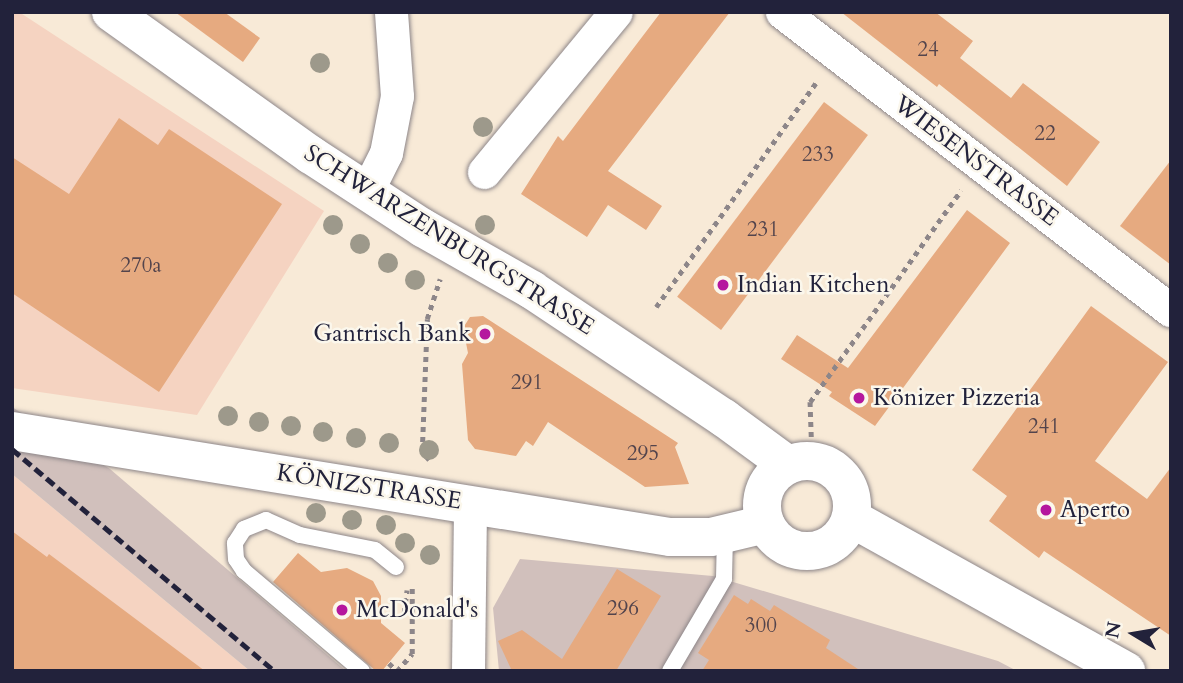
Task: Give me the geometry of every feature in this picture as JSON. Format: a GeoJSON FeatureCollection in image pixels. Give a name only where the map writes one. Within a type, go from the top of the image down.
{"type":"FeatureCollection","features":[{"type":"Feature","properties":{"kind":"main road","name":"SCHWARZENBURGSTRASSE"},"geometry":{"type":"LineString","coordinates":[[111,12],[367,191],[453,245],[544,297],[724,418],[788,465]]}},
{"type":"Feature","properties":{"kind":"main road","name":"KÖNIZSTRASSE"},"geometry":{"type":"LineString","coordinates":[[12,431],[670,537],[701,538],[765,524]]}},
{"type":"Feature","properties":{"kind":"main road"},"geometry":{"type":"LineString","coordinates":[[812,461],[827,465],[839,474],[850,495],[850,518],[834,543],[806,552],[791,549],[778,541],[765,524],[762,501],[766,486],[775,474],[788,465],[812,461]]}},
{"type":"Feature","properties":{"kind":"main road"},"geometry":{"type":"LineString","coordinates":[[850,518],[1126,671]]}},
{"type":"Feature","properties":{"kind":"street"},"geometry":{"type":"LineString","coordinates":[[367,191],[386,153],[397,96],[391,12]]}},
{"type":"Feature","properties":{"kind":"street"},"geometry":{"type":"LineString","coordinates":[[484,172],[615,12]]}},
{"type":"Feature","properties":{"kind":"street","name":"WIESENSTRASSE"},"geometry":{"type":"LineString","coordinates":[[782,12],[1171,310]]}},
{"type":"Feature","properties":{"kind":"street"},"geometry":{"type":"LineString","coordinates":[[468,671],[470,503]]}},
{"type":"Feature","properties":{"kind":"lane"},"geometry":{"type":"LineString","coordinates":[[362,671],[244,571],[236,559],[235,543],[244,529],[266,520],[300,535],[374,550],[396,567]]}},
{"type":"Feature","properties":{"kind":"lane"},"geometry":{"type":"LineString","coordinates":[[670,671],[724,579],[725,534]]}},
{"type":"Feature","properties":{"kind":"path"},"geometry":{"type":"LineString","coordinates":[[656,307],[836,53]]}},
{"type":"Feature","properties":{"kind":"path"},"geometry":{"type":"LineString","coordinates":[[810,402],[979,163]]}},
{"type":"Feature","properties":{"kind":"path"},"geometry":{"type":"LineString","coordinates":[[453,245],[428,312],[422,452],[470,503]]}},
{"type":"Feature","properties":{"kind":"path"},"geometry":{"type":"LineString","coordinates":[[389,663],[397,671],[412,654],[411,575]]}},
{"type":"Feature","properties":{"kind":"path"},"geometry":{"type":"LineString","coordinates":[[404,598],[404,613]]}},
{"type":"Feature","properties":{"kind":"shaded area"},"geometry":{"type":"Polygon","coordinates":[[[12,12],[19,12],[324,211],[197,415],[12,388],[12,12]]]}},
{"type":"Feature","properties":{"kind":"shaded area"},"geometry":{"type":"Polygon","coordinates":[[[12,407],[110,469],[346,671],[250,671],[12,474],[12,407]]]}},
{"type":"Feature","properties":{"kind":"shaded area"},"geometry":{"type":"Polygon","coordinates":[[[12,474],[250,671],[12,671],[12,474]]]}},
{"type":"Feature","properties":{"kind":"shaded area"},"geometry":{"type":"Polygon","coordinates":[[[520,559],[713,576],[998,661],[1017,671],[499,671],[493,608],[520,559]]]}},
{"type":"Feature","properties":{"kind":"building"},"geometry":{"type":"Polygon","coordinates":[[[175,12],[224,12],[260,38],[243,62],[175,12]]]}},
{"type":"Feature","properties":{"kind":"building"},"geometry":{"type":"Polygon","coordinates":[[[661,12],[730,12],[608,171],[662,206],[646,230],[608,205],[587,237],[521,194],[558,136],[563,141],[661,12]]]}},
{"type":"Feature","properties":{"kind":"building"},"geometry":{"type":"Polygon","coordinates":[[[841,12],[935,12],[973,41],[960,58],[1011,98],[1023,83],[1100,142],[1067,186],[939,84],[937,87],[841,12]]]}},
{"type":"Feature","properties":{"kind":"building"},"geometry":{"type":"Polygon","coordinates":[[[824,102],[868,135],[721,330],[677,297],[824,102]]]}},
{"type":"Feature","properties":{"kind":"building"},"geometry":{"type":"Polygon","coordinates":[[[119,118],[158,145],[169,129],[282,204],[159,392],[12,293],[12,157],[69,194],[119,118]]]}},
{"type":"Feature","properties":{"kind":"building"},"geometry":{"type":"Polygon","coordinates":[[[1171,160],[1171,265],[1120,226],[1171,160]]]}},
{"type":"Feature","properties":{"kind":"building"},"geometry":{"type":"Polygon","coordinates":[[[967,210],[1010,243],[875,426],[829,396],[832,392],[781,359],[797,335],[848,368],[967,210]]]}},
{"type":"Feature","properties":{"kind":"building"},"geometry":{"type":"Polygon","coordinates":[[[1091,306],[1168,362],[1095,461],[1147,499],[1171,467],[1171,636],[1044,551],[1039,558],[989,521],[1007,496],[972,470],[1091,306]]]}},
{"type":"Feature","properties":{"kind":"building"},"geometry":{"type":"Polygon","coordinates":[[[483,316],[678,443],[675,447],[689,484],[645,487],[548,422],[533,446],[526,441],[516,456],[475,449],[468,440],[462,364],[468,353],[463,328],[470,317],[483,316]]]}},
{"type":"Feature","properties":{"kind":"building"},"geometry":{"type":"Polygon","coordinates":[[[12,531],[47,557],[49,554],[205,671],[12,671],[12,531]]]}},
{"type":"Feature","properties":{"kind":"building","name":"McDonald's"},"geometry":{"type":"Polygon","coordinates":[[[298,553],[321,572],[347,568],[373,581],[381,596],[381,623],[405,643],[382,671],[376,671],[273,582],[298,553]]]}},
{"type":"Feature","properties":{"kind":"building"},"geometry":{"type":"Polygon","coordinates":[[[617,569],[661,596],[616,671],[512,671],[498,641],[522,630],[562,659],[617,569]]]}},
{"type":"Feature","properties":{"kind":"building"},"geometry":{"type":"Polygon","coordinates":[[[734,595],[748,604],[751,599],[770,611],[774,605],[830,640],[826,648],[861,671],[702,671],[709,660],[698,653],[734,595]]]}},
{"type":"Feature","properties":{"kind":"railway"},"geometry":{"type":"LineString","coordinates":[[12,449],[275,671]]}},
{"type":"Feature","properties":{"kind":"place","name":"Indian Kitchen"},"geometry":{"type":"Point","coordinates":[723,285]}},
{"type":"Feature","properties":{"kind":"place","name":"Gantrisch Bank"},"geometry":{"type":"Point","coordinates":[485,334]}},
{"type":"Feature","properties":{"kind":"place","name":"Könizer Pizzeria"},"geometry":{"type":"Point","coordinates":[859,398]}},
{"type":"Feature","properties":{"kind":"place","name":"Aperto"},"geometry":{"type":"Point","coordinates":[1046,510]}},
{"type":"Feature","properties":{"kind":"place","name":"McDonald's"},"geometry":{"type":"Point","coordinates":[342,610]}}]}
